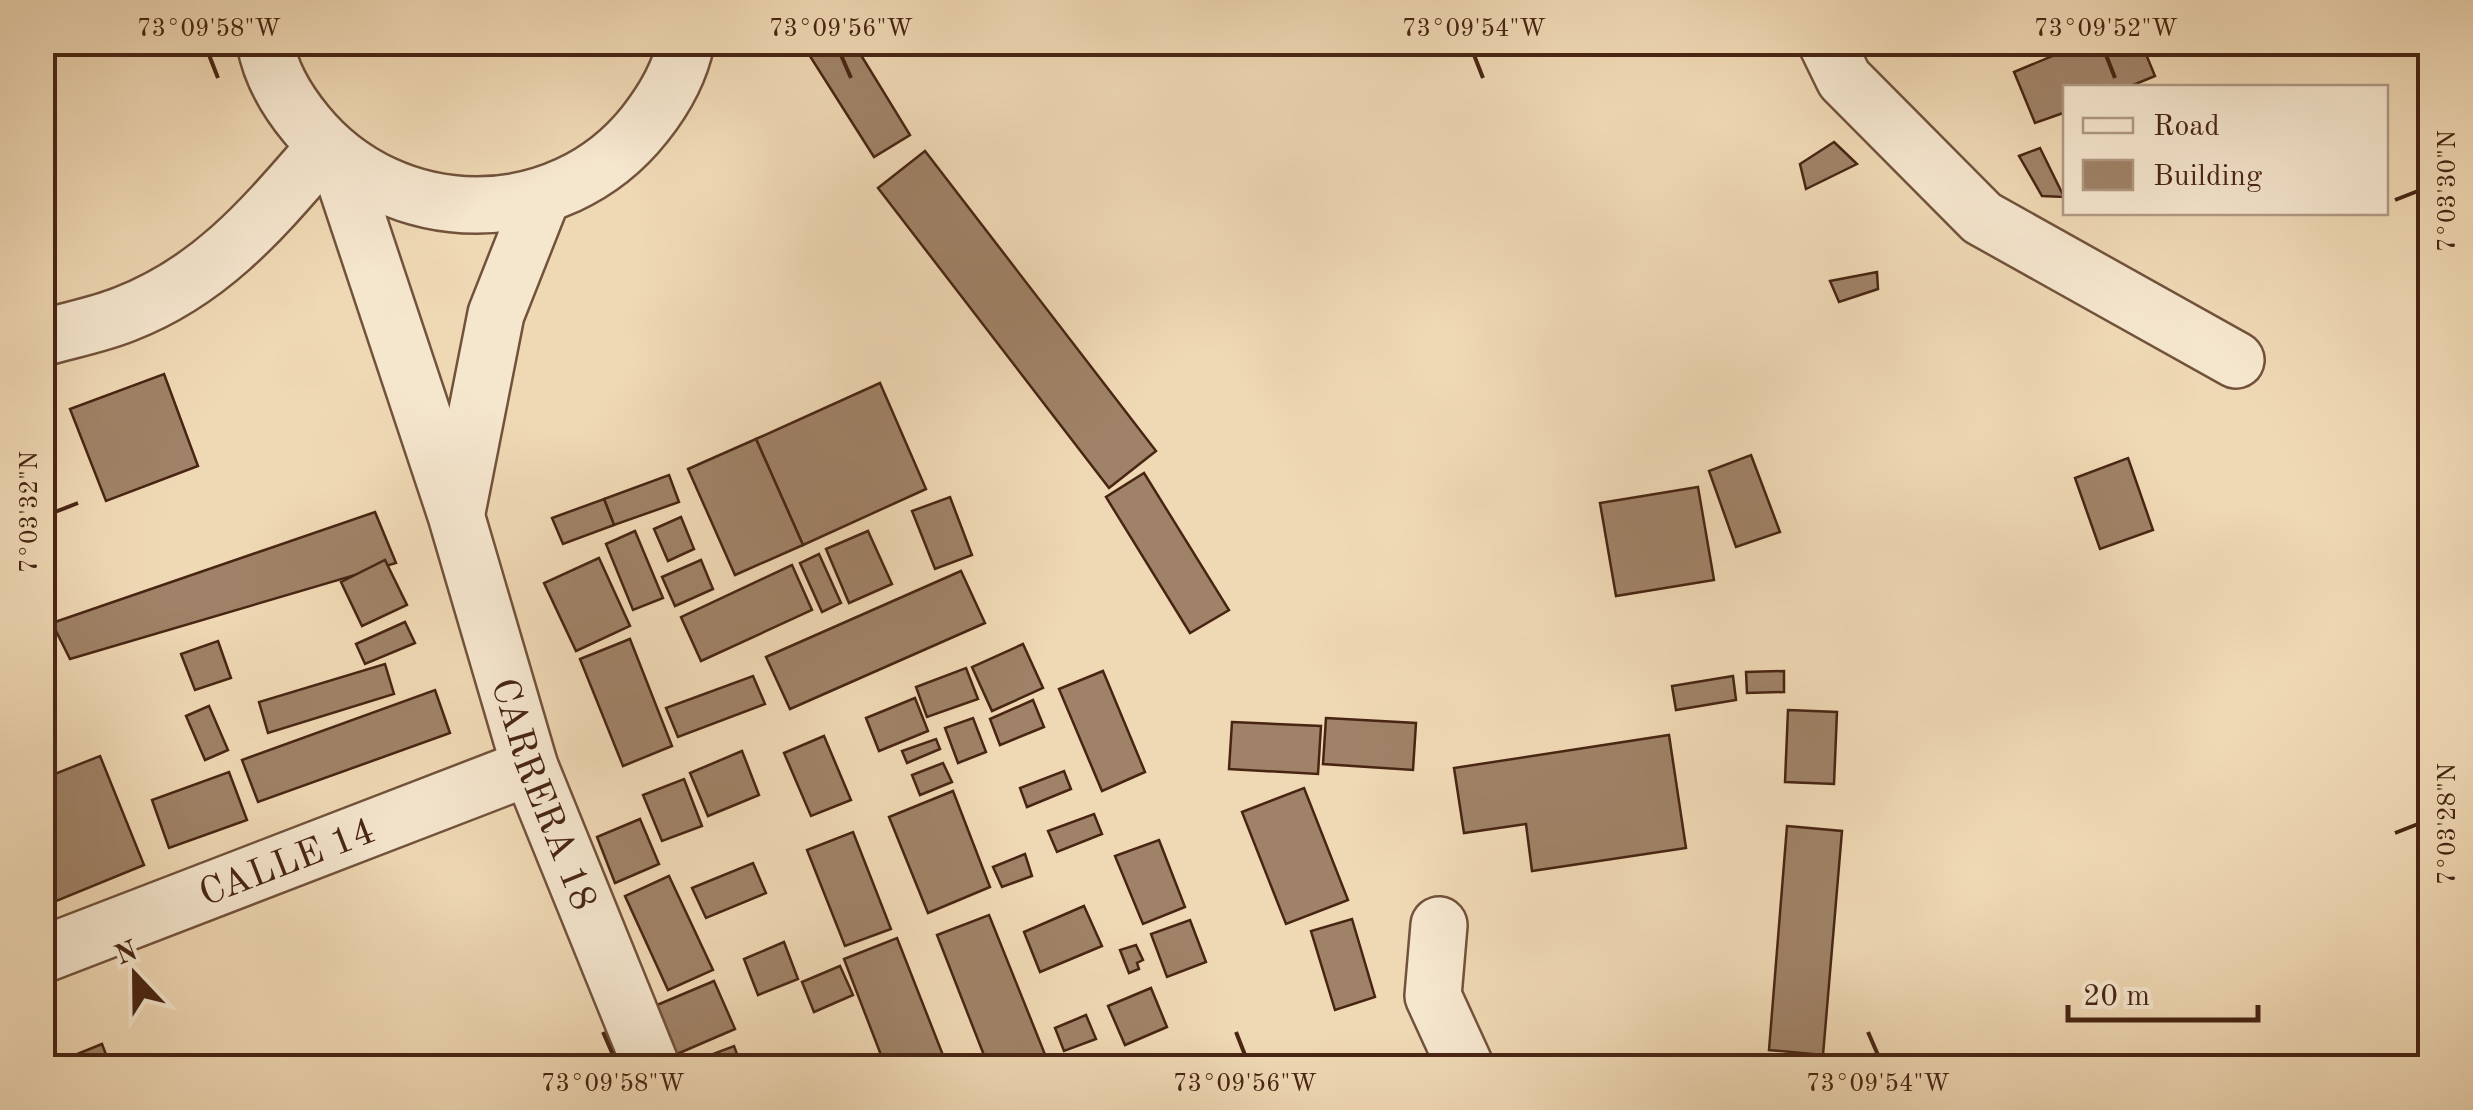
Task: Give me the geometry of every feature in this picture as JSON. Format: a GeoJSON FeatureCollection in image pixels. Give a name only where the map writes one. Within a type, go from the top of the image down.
{"type":"FeatureCollection","features":[{"type":"Feature","properties":{"kind":"street"},"geometry":{"type":"LineString","coordinates":[[265,42],[290,105],[330,152],[374,181],[428,200],[456,205],[500,204],[543,195],[590,173],[631,142],[662,102],[686,42]]}},
{"type":"Feature","properties":{"kind":"street"},"geometry":{"type":"LineString","coordinates":[[1826,42],[1844,79],[1982,218],[2236,360]]}},
{"type":"Feature","properties":{"kind":"street"},"geometry":{"type":"LineString","coordinates":[[42,338],[125,314],[192,280],[244,238],[330,152]]}},
{"type":"Feature","properties":{"kind":"street","name":"CARRERA 18"},"geometry":{"type":"LineString","coordinates":[[330,152],[456,515],[530,767],[652,1068]]}},
{"type":"Feature","properties":{"kind":"street","name":"CARRERA 18"},"geometry":{"type":"LineString","coordinates":[[456,515],[496,314],[543,195]]}},
{"type":"Feature","properties":{"kind":"street","name":"CALLE 14"},"geometry":{"type":"LineString","coordinates":[[42,955],[530,767]]}},
{"type":"Feature","properties":{"kind":"street"},"geometry":{"type":"LineString","coordinates":[[1439,925],[1432,996],[1466,1068]]}},
{"type":"Feature","properties":{"kind":"building"},"geometry":{"type":"Polygon","coordinates":[[[801,42],[853,42],[910,135],[874,157],[801,42]]]}},
{"type":"Feature","properties":{"kind":"building"},"geometry":{"type":"Polygon","coordinates":[[[2086,42],[2141,42],[2155,76],[2133,85],[2063,85],[2063,113],[2035,123],[2014,72],[2086,42]]]}},
{"type":"Feature","properties":{"kind":"building"},"geometry":{"type":"Polygon","coordinates":[[[1834,142],[1857,164],[1806,189],[1800,164],[1834,142]]]}},
{"type":"Feature","properties":{"kind":"building"},"geometry":{"type":"Polygon","coordinates":[[[2040,148],[2063,197],[2042,196],[2019,156],[2040,148]]]}},
{"type":"Feature","properties":{"kind":"building"},"geometry":{"type":"Polygon","coordinates":[[[925,151],[1156,451],[1109,488],[878,188],[925,151]]]}},
{"type":"Feature","properties":{"kind":"building"},"geometry":{"type":"Polygon","coordinates":[[[1877,272],[1878,289],[1839,302],[1830,281],[1877,272]]]}},
{"type":"Feature","properties":{"kind":"building"},"geometry":{"type":"Polygon","coordinates":[[[164,374],[198,466],[106,501],[70,409],[164,374]]]}},
{"type":"Feature","properties":{"kind":"building"},"geometry":{"type":"Polygon","coordinates":[[[880,383],[926,489],[803,545],[756,439],[880,383]]]}},
{"type":"Feature","properties":{"kind":"building"},"geometry":{"type":"Polygon","coordinates":[[[756,439],[803,545],[735,575],[688,469],[756,439]]]}},
{"type":"Feature","properties":{"kind":"building"},"geometry":{"type":"Polygon","coordinates":[[[1751,455],[1780,532],[1736,547],[1709,471],[1751,455]]]}},
{"type":"Feature","properties":{"kind":"building"},"geometry":{"type":"Polygon","coordinates":[[[2128,458],[2153,530],[2100,549],[2075,478],[2128,458]]]}},
{"type":"Feature","properties":{"kind":"building"},"geometry":{"type":"Polygon","coordinates":[[[1144,473],[1229,610],[1190,633],[1106,497],[1144,473]]]}},
{"type":"Feature","properties":{"kind":"building"},"geometry":{"type":"Polygon","coordinates":[[[669,475],[679,502],[614,525],[604,499],[669,475]]]}},
{"type":"Feature","properties":{"kind":"building"},"geometry":{"type":"Polygon","coordinates":[[[1698,487],[1714,580],[1616,596],[1600,503],[1698,487]]]}},
{"type":"Feature","properties":{"kind":"building"},"geometry":{"type":"Polygon","coordinates":[[[950,497],[972,555],[935,569],[912,511],[950,497]]]}},
{"type":"Feature","properties":{"kind":"building"},"geometry":{"type":"Polygon","coordinates":[[[604,499],[614,525],[563,544],[552,518],[604,499]]]}},
{"type":"Feature","properties":{"kind":"building"},"geometry":{"type":"Polygon","coordinates":[[[375,512],[396,563],[70,659],[52,623],[375,512]]]}},
{"type":"Feature","properties":{"kind":"building"},"geometry":{"type":"Polygon","coordinates":[[[681,517],[694,549],[668,561],[654,529],[681,517]]]}},
{"type":"Feature","properties":{"kind":"building"},"geometry":{"type":"Polygon","coordinates":[[[635,531],[663,598],[633,610],[606,544],[635,531]]]}},
{"type":"Feature","properties":{"kind":"building"},"geometry":{"type":"Polygon","coordinates":[[[868,531],[892,584],[849,603],[826,549],[868,531]]]}},
{"type":"Feature","properties":{"kind":"building"},"geometry":{"type":"Polygon","coordinates":[[[819,554],[841,603],[822,612],[800,563],[819,554]]]}},
{"type":"Feature","properties":{"kind":"building"},"geometry":{"type":"Polygon","coordinates":[[[599,558],[630,626],[576,651],[544,583],[599,558]]]}},
{"type":"Feature","properties":{"kind":"building"},"geometry":{"type":"Polygon","coordinates":[[[385,560],[407,605],[362,626],[341,582],[385,560]]]}},
{"type":"Feature","properties":{"kind":"building"},"geometry":{"type":"Polygon","coordinates":[[[701,560],[713,589],[675,606],[662,577],[701,560]]]}},
{"type":"Feature","properties":{"kind":"building"},"geometry":{"type":"Polygon","coordinates":[[[792,565],[812,610],[701,661],[681,617],[792,565]]]}},
{"type":"Feature","properties":{"kind":"building"},"geometry":{"type":"Polygon","coordinates":[[[961,571],[985,623],[790,709],[766,657],[961,571]]]}},
{"type":"Feature","properties":{"kind":"building"},"geometry":{"type":"Polygon","coordinates":[[[405,622],[415,643],[365,664],[356,644],[405,622]]]}},
{"type":"Feature","properties":{"kind":"building"},"geometry":{"type":"Polygon","coordinates":[[[630,639],[672,746],[623,766],[580,659],[630,639]]]}},
{"type":"Feature","properties":{"kind":"building"},"geometry":{"type":"Polygon","coordinates":[[[218,641],[231,678],[195,690],[181,654],[218,641]]]}},
{"type":"Feature","properties":{"kind":"building"},"geometry":{"type":"Polygon","coordinates":[[[1023,644],[1043,688],[992,711],[972,667],[1023,644]]]}},
{"type":"Feature","properties":{"kind":"building"},"geometry":{"type":"Polygon","coordinates":[[[385,664],[394,694],[268,733],[259,702],[385,664]]]}},
{"type":"Feature","properties":{"kind":"building"},"geometry":{"type":"Polygon","coordinates":[[[966,668],[978,699],[927,717],[916,687],[966,668]]]}},
{"type":"Feature","properties":{"kind":"building"},"geometry":{"type":"Polygon","coordinates":[[[1103,671],[1145,772],[1102,791],[1059,689],[1103,671]]]}},
{"type":"Feature","properties":{"kind":"building"},"geometry":{"type":"Polygon","coordinates":[[[1784,671],[1784,692],[1747,693],[1746,672],[1784,671]]]}},
{"type":"Feature","properties":{"kind":"building"},"geometry":{"type":"Polygon","coordinates":[[[753,676],[765,704],[678,737],[666,708],[753,676]]]}},
{"type":"Feature","properties":{"kind":"building"},"geometry":{"type":"Polygon","coordinates":[[[1733,676],[1736,700],[1676,710],[1672,686],[1733,676]]]}},
{"type":"Feature","properties":{"kind":"building"},"geometry":{"type":"Polygon","coordinates":[[[435,690],[450,733],[258,802],[242,760],[435,690]]]}},
{"type":"Feature","properties":{"kind":"building"},"geometry":{"type":"Polygon","coordinates":[[[915,698],[928,731],[879,751],[866,718],[915,698]]]}},
{"type":"Feature","properties":{"kind":"building"},"geometry":{"type":"Polygon","coordinates":[[[1033,700],[1044,727],[1000,745],[990,719],[1033,700]]]}},
{"type":"Feature","properties":{"kind":"building"},"geometry":{"type":"Polygon","coordinates":[[[209,706],[228,750],[205,760],[186,716],[209,706]]]}},
{"type":"Feature","properties":{"kind":"building"},"geometry":{"type":"Polygon","coordinates":[[[1788,710],[1837,712],[1834,784],[1785,782],[1788,710]]]}},
{"type":"Feature","properties":{"kind":"building"},"geometry":{"type":"Polygon","coordinates":[[[973,718],[986,752],[958,763],[945,728],[973,718]]]}},
{"type":"Feature","properties":{"kind":"building"},"geometry":{"type":"Polygon","coordinates":[[[1326,718],[1416,723],[1413,770],[1323,764],[1326,718]]]}},
{"type":"Feature","properties":{"kind":"building"},"geometry":{"type":"Polygon","coordinates":[[[1232,722],[1321,726],[1318,774],[1229,769],[1232,722]]]}},
{"type":"Feature","properties":{"kind":"building"},"geometry":{"type":"Polygon","coordinates":[[[1669,735],[1686,848],[1532,871],[1526,824],[1464,833],[1454,768],[1669,735]]]}},
{"type":"Feature","properties":{"kind":"building"},"geometry":{"type":"Polygon","coordinates":[[[824,736],[851,800],[811,816],[784,753],[824,736]]]}},
{"type":"Feature","properties":{"kind":"building"},"geometry":{"type":"Polygon","coordinates":[[[936,739],[940,749],[907,763],[902,751],[936,739]]]}},
{"type":"Feature","properties":{"kind":"building"},"geometry":{"type":"Polygon","coordinates":[[[742,751],[759,795],[708,816],[690,773],[742,751]]]}},
{"type":"Feature","properties":{"kind":"building"},"geometry":{"type":"Polygon","coordinates":[[[100,756],[144,865],[49,904],[42,889],[42,779],[100,756]]]}},
{"type":"Feature","properties":{"kind":"building"},"geometry":{"type":"Polygon","coordinates":[[[943,763],[952,782],[920,795],[912,775],[943,763]]]}},
{"type":"Feature","properties":{"kind":"building"},"geometry":{"type":"Polygon","coordinates":[[[1064,771],[1071,789],[1027,807],[1020,788],[1064,771]]]}},
{"type":"Feature","properties":{"kind":"building"},"geometry":{"type":"Polygon","coordinates":[[[229,772],[247,820],[169,848],[152,800],[229,772]]]}},
{"type":"Feature","properties":{"kind":"building"},"geometry":{"type":"Polygon","coordinates":[[[684,779],[702,826],[662,841],[643,795],[684,779]]]}},
{"type":"Feature","properties":{"kind":"building"},"geometry":{"type":"Polygon","coordinates":[[[1304,788],[1348,900],[1286,924],[1242,812],[1304,788]]]}},
{"type":"Feature","properties":{"kind":"building"},"geometry":{"type":"Polygon","coordinates":[[[953,791],[990,887],[928,913],[889,817],[953,791]]]}},
{"type":"Feature","properties":{"kind":"building"},"geometry":{"type":"Polygon","coordinates":[[[1094,814],[1102,834],[1057,852],[1048,831],[1094,814]]]}},
{"type":"Feature","properties":{"kind":"building"},"geometry":{"type":"Polygon","coordinates":[[[640,819],[659,864],[615,883],[597,837],[640,819]]]}},
{"type":"Feature","properties":{"kind":"building"},"geometry":{"type":"Polygon","coordinates":[[[1787,826],[1842,831],[1823,1055],[1769,1050],[1787,826]]]}},
{"type":"Feature","properties":{"kind":"building"},"geometry":{"type":"Polygon","coordinates":[[[853,832],[891,929],[845,946],[807,850],[853,832]]]}},
{"type":"Feature","properties":{"kind":"building"},"geometry":{"type":"Polygon","coordinates":[[[1159,840],[1185,907],[1143,924],[1115,856],[1159,840]]]}},
{"type":"Feature","properties":{"kind":"building"},"geometry":{"type":"Polygon","coordinates":[[[1025,854],[1032,876],[1002,887],[993,867],[1025,854]]]}},
{"type":"Feature","properties":{"kind":"building"},"geometry":{"type":"Polygon","coordinates":[[[753,863],[766,893],[706,918],[692,888],[753,863]]]}},
{"type":"Feature","properties":{"kind":"building"},"geometry":{"type":"Polygon","coordinates":[[[669,876],[713,970],[668,990],[625,896],[669,876]]]}},
{"type":"Feature","properties":{"kind":"building"},"geometry":{"type":"Polygon","coordinates":[[[1084,906],[1102,946],[1040,972],[1024,932],[1084,906]]]}},
{"type":"Feature","properties":{"kind":"building"},"geometry":{"type":"Polygon","coordinates":[[[989,915],[1046,1057],[1021,1068],[989,1068],[937,935],[989,915]]]}},
{"type":"Feature","properties":{"kind":"building"},"geometry":{"type":"Polygon","coordinates":[[[1352,919],[1375,997],[1335,1010],[1311,931],[1352,919]]]}},
{"type":"Feature","properties":{"kind":"building"},"geometry":{"type":"Polygon","coordinates":[[[1190,920],[1206,962],[1167,977],[1151,934],[1190,920]]]}},
{"type":"Feature","properties":{"kind":"building"},"geometry":{"type":"Polygon","coordinates":[[[897,938],[948,1068],[886,1068],[844,959],[897,938]]]}},
{"type":"Feature","properties":{"kind":"building"},"geometry":{"type":"Polygon","coordinates":[[[784,942],[798,979],[758,995],[744,959],[784,942]]]}},
{"type":"Feature","properties":{"kind":"building"},"geometry":{"type":"Polygon","coordinates":[[[1136,945],[1143,960],[1137,963],[1139,969],[1129,973],[1120,950],[1136,945]]]}},
{"type":"Feature","properties":{"kind":"building"},"geometry":{"type":"Polygon","coordinates":[[[840,966],[853,995],[814,1012],[802,982],[840,966]]]}},
{"type":"Feature","properties":{"kind":"building"},"geometry":{"type":"Polygon","coordinates":[[[714,981],[735,1029],[677,1054],[657,1005],[714,981]]]}},
{"type":"Feature","properties":{"kind":"building"},"geometry":{"type":"Polygon","coordinates":[[[1151,988],[1167,1027],[1125,1045],[1108,1006],[1151,988]]]}},
{"type":"Feature","properties":{"kind":"building"},"geometry":{"type":"Polygon","coordinates":[[[1086,1015],[1096,1039],[1064,1051],[1055,1028],[1086,1015]]]}},
{"type":"Feature","properties":{"kind":"building"},"geometry":{"type":"Polygon","coordinates":[[[102,1044],[111,1068],[43,1068],[102,1044]]]}},
{"type":"Feature","properties":{"kind":"building"},"geometry":{"type":"Polygon","coordinates":[[[734,1046],[742,1068],[689,1068],[687,1064],[734,1046]]]}}]}
